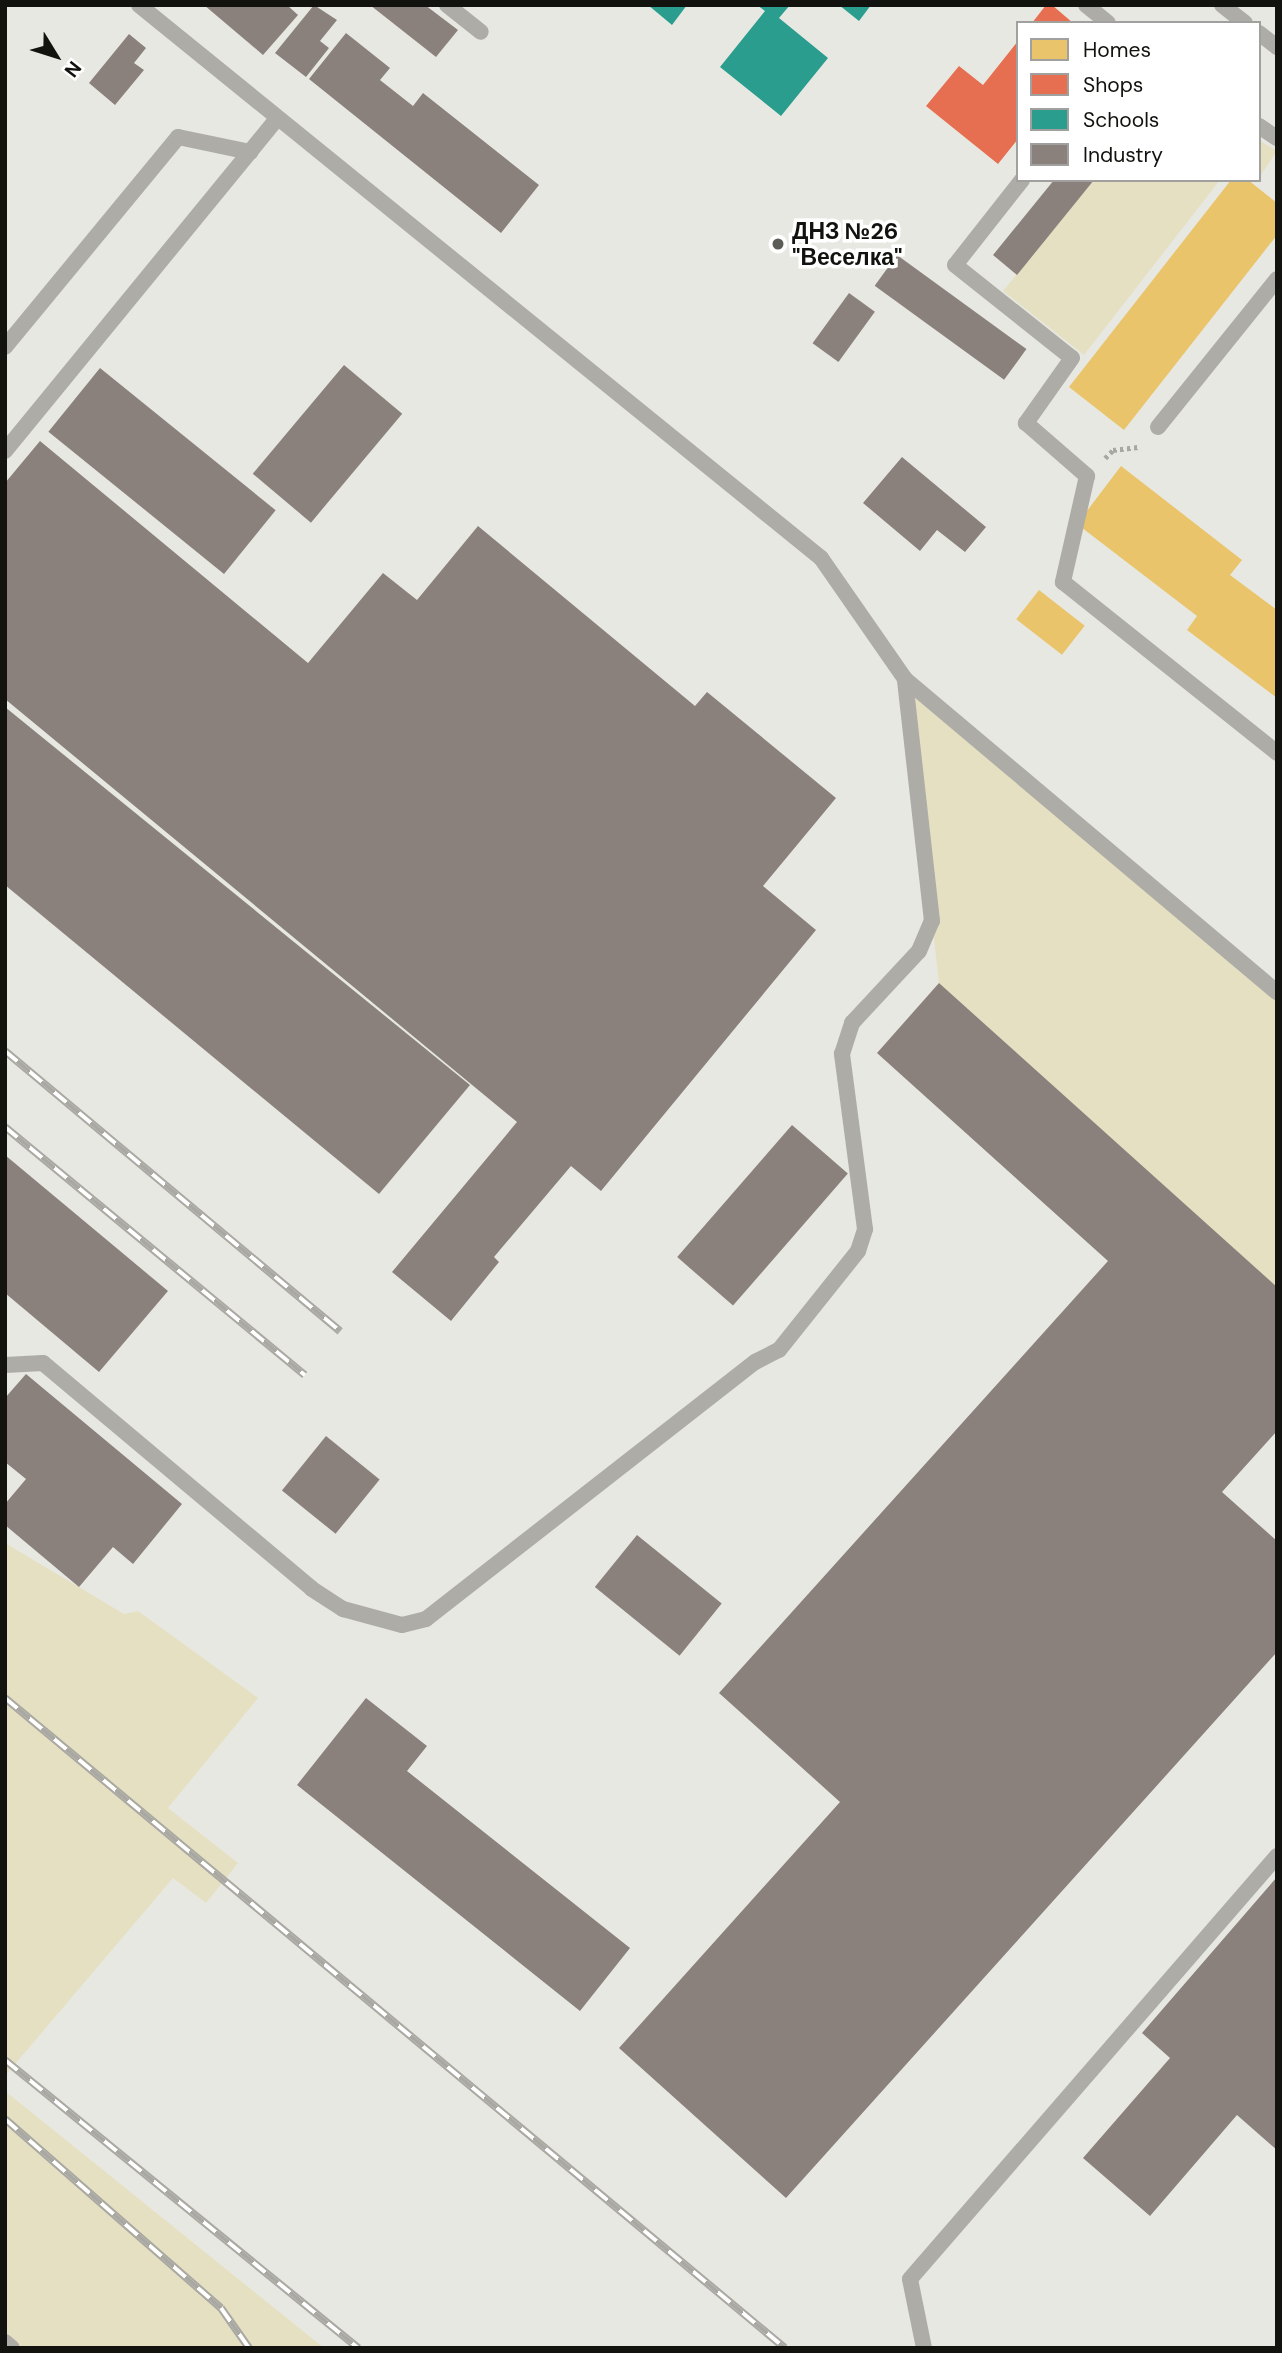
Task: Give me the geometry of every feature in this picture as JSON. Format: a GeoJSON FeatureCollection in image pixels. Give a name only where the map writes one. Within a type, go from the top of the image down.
{"type":"FeatureCollection","features":[{"type":"Feature","properties":{"kind":"lane"},"geometry":{"type":"LineString","coordinates":[[139,5],[821,558],[905,679],[1277,992]]}},
{"type":"Feature","properties":{"kind":"lane"},"geometry":{"type":"LineString","coordinates":[[447,5],[481,32]]}},
{"type":"Feature","properties":{"kind":"lane"},"geometry":{"type":"LineString","coordinates":[[1086,5],[1106,21]]}},
{"type":"Feature","properties":{"kind":"lane"},"geometry":{"type":"LineString","coordinates":[[1222,5],[1242,21]]}},
{"type":"Feature","properties":{"kind":"lane"},"geometry":{"type":"LineString","coordinates":[[1261,35],[1277,47]]}},
{"type":"Feature","properties":{"kind":"lane"},"geometry":{"type":"LineString","coordinates":[[5,451],[277,119]]}},
{"type":"Feature","properties":{"kind":"lane"},"geometry":{"type":"LineString","coordinates":[[1261,127],[1277,138]]}},
{"type":"Feature","properties":{"kind":"lane"},"geometry":{"type":"LineString","coordinates":[[5,347],[178,137],[250,152]]}},
{"type":"Feature","properties":{"kind":"lane"},"geometry":{"type":"LineString","coordinates":[[1021,182],[955,265],[1072,358],[1026,423],[1087,477],[1063,582],[1277,753]]}},
{"type":"Feature","properties":{"kind":"lane"},"geometry":{"type":"LineString","coordinates":[[1158,427],[1277,279]]}},
{"type":"Feature","properties":{"kind":"lane"},"geometry":{"type":"LineString","coordinates":[[5,1365],[43,1363],[312,1589],[343,1609],[402,1625],[426,1619],[755,1362],[779,1350],[858,1251],[865,1229],[842,1054],[852,1023],[919,951],[932,921],[905,679]]}},
{"type":"Feature","properties":{"kind":"lane"},"geometry":{"type":"LineString","coordinates":[[925,2348],[910,2279],[1277,1856]]}},
{"type":"Feature","properties":{"kind":"lane"},"geometry":{"type":"LineString","coordinates":[[5,2342],[12,2348]]}},
{"type":"Feature","properties":{"kind":"path"},"geometry":{"type":"LineString","coordinates":[[1087,477],[1113,450],[1143,447],[1158,427]]}},
{"type":"Feature","properties":{"kind":"shaded area"},"geometry":{"type":"Polygon","coordinates":[[[1261,141],[1277,151],[1261,175],[1261,141]]]}},
{"type":"Feature","properties":{"kind":"shaded area"},"geometry":{"type":"Polygon","coordinates":[[[1092,182],[1218,182],[1084,355],[1003,291],[1092,182]]]}},
{"type":"Feature","properties":{"kind":"shaded area"},"geometry":{"type":"Polygon","coordinates":[[[905,679],[1277,992],[1275,1286],[939,983],[905,679]]]}},
{"type":"Feature","properties":{"kind":"shaded area"},"geometry":{"type":"Polygon","coordinates":[[[5,1543],[124,1614],[138,1611],[258,1698],[168,1808],[238,1863],[206,1903],[173,1878],[5,2076],[5,1543]]]}},
{"type":"Feature","properties":{"kind":"shaded area"},"geometry":{"type":"Polygon","coordinates":[[[5,2091],[324,2348],[5,2348],[5,2091]]]}},
{"type":"Feature","properties":{"kind":"building: Homes"},"geometry":{"type":"Polygon","coordinates":[[[1229,182],[1251,182],[1277,203],[1277,235],[1124,430],[1069,387],[1229,182]]]}},
{"type":"Feature","properties":{"kind":"building: Homes"},"geometry":{"type":"Polygon","coordinates":[[[1121,466],[1242,560],[1230,575],[1277,610],[1277,698],[1187,630],[1197,616],[1077,524],[1121,466]]]}},
{"type":"Feature","properties":{"kind":"building: Homes"},"geometry":{"type":"Polygon","coordinates":[[[1039,590],[1085,626],[1062,655],[1016,619],[1039,590]]]}},
{"type":"Feature","properties":{"kind":"building: Shops"},"geometry":{"type":"Polygon","coordinates":[[[1046,5],[1052,5],[1071,21],[1034,21],[1046,5]]]}},
{"type":"Feature","properties":{"kind":"building: Shops"},"geometry":{"type":"Polygon","coordinates":[[[1016,44],[1016,142],[998,164],[926,106],[959,66],[983,85],[1016,44]]]}},
{"type":"Feature","properties":{"kind":"building: Schools"},"geometry":{"type":"Polygon","coordinates":[[[648,5],[687,5],[672,25],[648,5]]]}},
{"type":"Feature","properties":{"kind":"building: Schools"},"geometry":{"type":"Polygon","coordinates":[[[757,5],[790,5],[779,18],[828,58],[781,116],[720,67],[765,11],[757,5]]]}},
{"type":"Feature","properties":{"kind":"building: Schools"},"geometry":{"type":"Polygon","coordinates":[[[839,5],[871,5],[859,21],[839,5]]]}},
{"type":"Feature","properties":{"kind":"building: Industry"},"geometry":{"type":"Polygon","coordinates":[[[204,5],[287,5],[298,15],[263,55],[204,5]]]}},
{"type":"Feature","properties":{"kind":"building: Industry"},"geometry":{"type":"Polygon","coordinates":[[[314,5],[337,20],[320,41],[329,48],[306,77],[275,53],[314,5]]]}},
{"type":"Feature","properties":{"kind":"building: Industry"},"geometry":{"type":"Polygon","coordinates":[[[370,5],[425,5],[458,30],[436,57],[370,5]]]}},
{"type":"Feature","properties":{"kind":"building: Industry"},"geometry":{"type":"Polygon","coordinates":[[[346,33],[390,68],[380,80],[413,106],[423,93],[539,185],[501,233],[309,79],[346,33]]]}},
{"type":"Feature","properties":{"kind":"building: Industry"},"geometry":{"type":"Polygon","coordinates":[[[129,34],[146,48],[134,63],[144,70],[115,105],[89,83],[129,34]]]}},
{"type":"Feature","properties":{"kind":"building: Industry"},"geometry":{"type":"Polygon","coordinates":[[[1052,182],[1092,182],[1017,275],[993,255],[1052,182]]]}},
{"type":"Feature","properties":{"kind":"building: Industry"},"geometry":{"type":"Polygon","coordinates":[[[897,255],[1026,349],[1004,380],[875,286],[897,255]]]}},
{"type":"Feature","properties":{"kind":"building: Industry"},"geometry":{"type":"Polygon","coordinates":[[[849,293],[875,312],[838,362],[813,343],[849,293]]]}},
{"type":"Feature","properties":{"kind":"building: Industry"},"geometry":{"type":"Polygon","coordinates":[[[344,365],[402,414],[311,523],[253,474],[344,365]]]}},
{"type":"Feature","properties":{"kind":"building: Industry"},"geometry":{"type":"Polygon","coordinates":[[[100,368],[276,510],[224,574],[48,432],[100,368]]]}},
{"type":"Feature","properties":{"kind":"building: Industry"},"geometry":{"type":"Polygon","coordinates":[[[40,441],[308,663],[383,573],[417,600],[478,526],[695,706],[707,692],[836,798],[763,886],[816,930],[601,1191],[571,1166],[494,1257],[499,1262],[451,1321],[392,1272],[517,1122],[5,699],[5,483],[40,441]]]}},
{"type":"Feature","properties":{"kind":"building: Industry"},"geometry":{"type":"Polygon","coordinates":[[[902,457],[986,527],[965,552],[937,530],[920,551],[863,503],[902,457]]]}},
{"type":"Feature","properties":{"kind":"building: Industry"},"geometry":{"type":"Polygon","coordinates":[[[5,707],[470,1085],[379,1194],[5,885],[5,707]]]}},
{"type":"Feature","properties":{"kind":"building: Industry"},"geometry":{"type":"Polygon","coordinates":[[[939,983],[1277,1287],[1277,1431],[1222,1492],[1277,1541],[1277,1652],[786,2198],[619,2048],[840,1802],[719,1693],[1108,1261],[877,1053],[939,983]]]}},
{"type":"Feature","properties":{"kind":"building: Industry"},"geometry":{"type":"Polygon","coordinates":[[[792,1125],[848,1174],[733,1306],[677,1257],[792,1125]]]}},
{"type":"Feature","properties":{"kind":"building: Industry"},"geometry":{"type":"Polygon","coordinates":[[[5,1155],[168,1291],[99,1372],[5,1293],[5,1155]]]}},
{"type":"Feature","properties":{"kind":"building: Industry"},"geometry":{"type":"Polygon","coordinates":[[[26,1374],[182,1504],[133,1564],[113,1547],[79,1587],[5,1525],[5,1504],[26,1479],[5,1462],[5,1398],[26,1374]]]}},
{"type":"Feature","properties":{"kind":"building: Industry"},"geometry":{"type":"Polygon","coordinates":[[[326,1436],[380,1479],[336,1534],[282,1490],[326,1436]]]}},
{"type":"Feature","properties":{"kind":"building: Industry"},"geometry":{"type":"Polygon","coordinates":[[[637,1535],[722,1604],[680,1656],[595,1587],[637,1535]]]}},
{"type":"Feature","properties":{"kind":"building: Industry"},"geometry":{"type":"Polygon","coordinates":[[[366,1698],[427,1746],[407,1771],[630,1948],[580,2011],[297,1785],[366,1698]]]}},
{"type":"Feature","properties":{"kind":"building: Industry"},"geometry":{"type":"Polygon","coordinates":[[[1277,1877],[1277,2150],[1237,2115],[1150,2216],[1083,2158],[1170,2058],[1142,2033],[1277,1877]]]}},
{"type":"Feature","properties":{"kind":"railway"},"geometry":{"type":"LineString","coordinates":[[5,1051],[340,1331]]}},
{"type":"Feature","properties":{"kind":"railway"},"geometry":{"type":"LineString","coordinates":[[5,1127],[305,1375]]}},
{"type":"Feature","properties":{"kind":"railway"},"geometry":{"type":"LineString","coordinates":[[5,1698],[785,2348]]}},
{"type":"Feature","properties":{"kind":"railway"},"geometry":{"type":"LineString","coordinates":[[5,2060],[358,2348]]}},
{"type":"Feature","properties":{"kind":"railway"},"geometry":{"type":"LineString","coordinates":[[5,2119],[221,2308],[249,2348]]}},
{"type":"Feature","properties":{"kind":"place","name":"ДНЗ №26 \"Веселка\""},"geometry":{"type":"Point","coordinates":[778,244]}}]}
